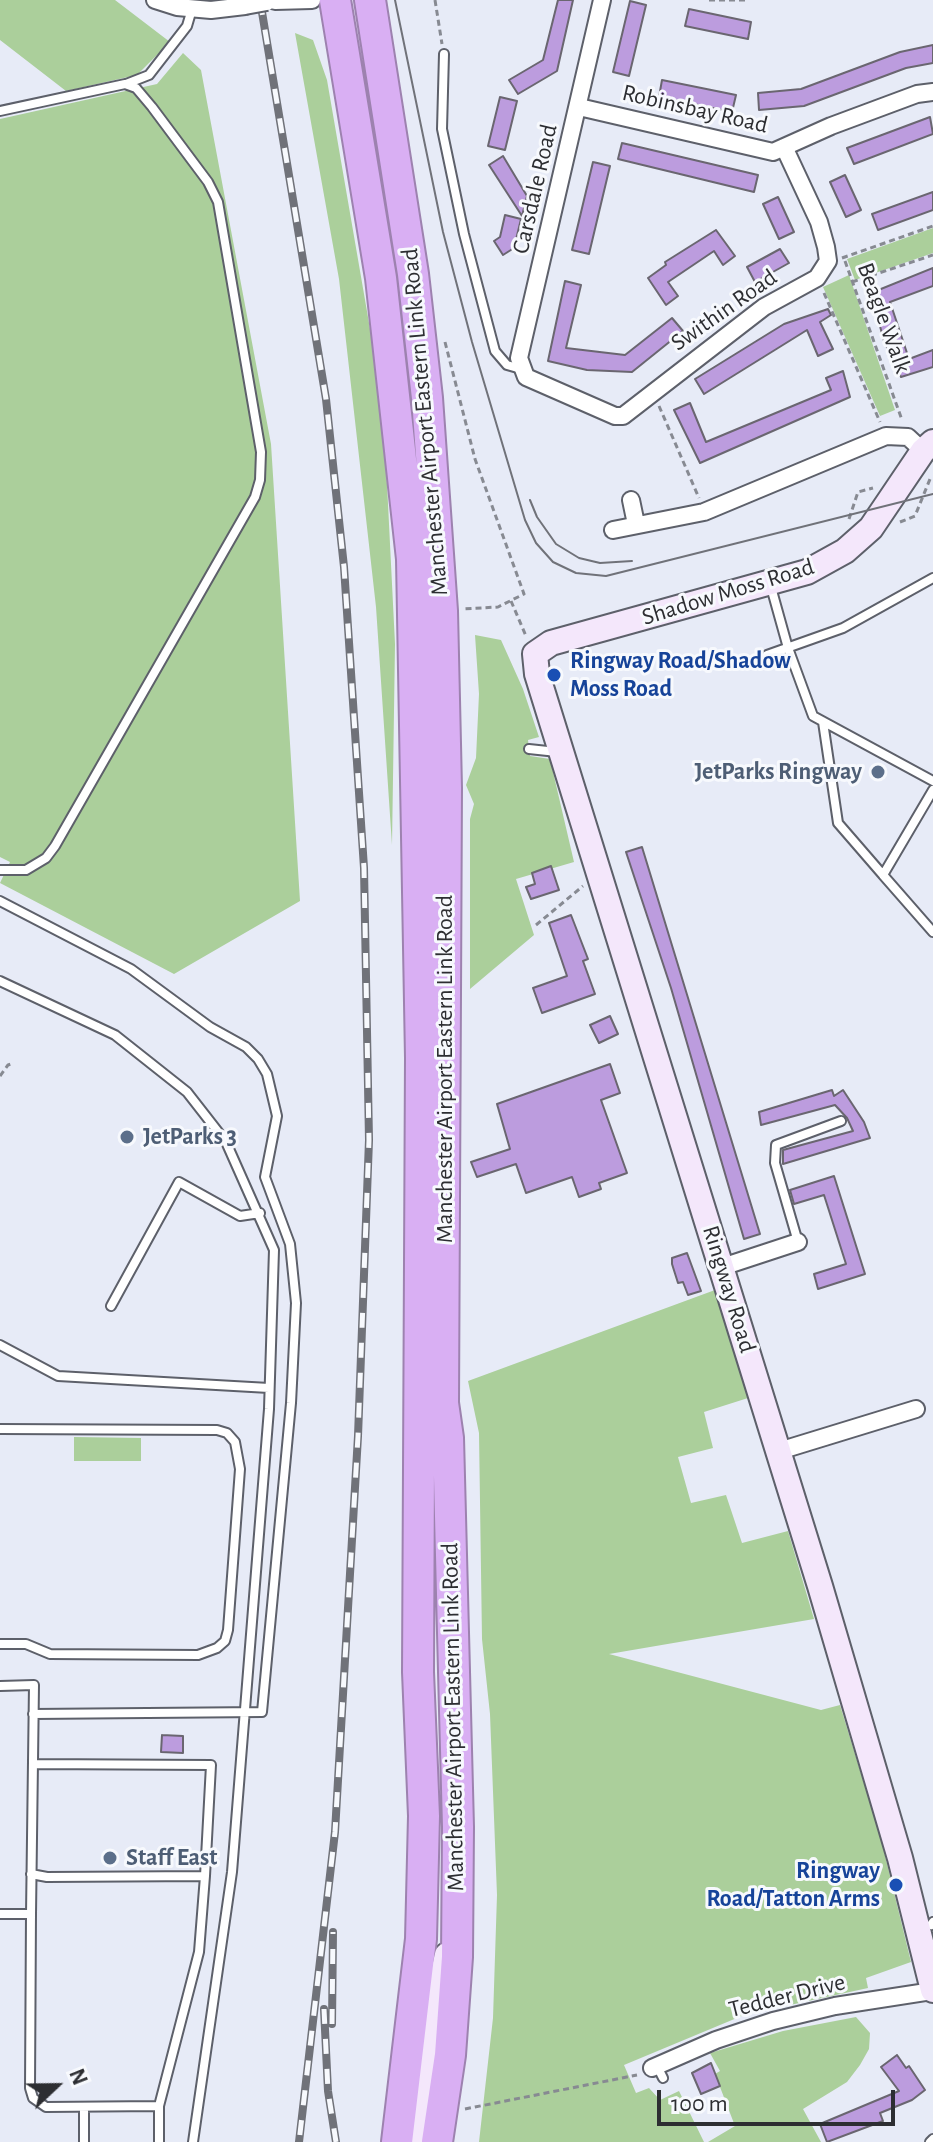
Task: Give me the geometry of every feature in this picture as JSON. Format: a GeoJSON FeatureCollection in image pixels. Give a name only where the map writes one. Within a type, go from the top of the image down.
{"type":"FeatureCollection","features":[{"type":"Feature","properties":{"kind":"highway","name":"Manchester Airport Eastern Link Road"},"geometry":{"type":"LineString","coordinates":[[335,0],[381,278],[412,559],[421,1058],[418,1672],[424,1816],[421,1939],[397,2142]]}},
{"type":"Feature","properties":{"kind":"highway","name":"Manchester Airport Eastern Link Road"},"geometry":{"type":"LineString","coordinates":[[370,0],[413,274],[427,398],[442,611],[446,929],[443,1403],[448,1438],[458,1827],[450,2055],[437,2142]]}},
{"type":"Feature","properties":{"kind":"street"},"geometry":{"type":"LineString","coordinates":[[155,0],[192,9],[312,0]]}},
{"type":"Feature","properties":{"kind":"street","name":"Carsdale Road"},"geometry":{"type":"LineString","coordinates":[[521,369],[519,358],[602,0]]}},
{"type":"Feature","properties":{"kind":"street","name":"Robinsbay Road"},"geometry":{"type":"LineString","coordinates":[[579,107],[773,152],[845,120],[917,94],[933,92]]}},
{"type":"Feature","properties":{"kind":"street"},"geometry":{"type":"LineString","coordinates":[[784,147],[836,259]]}},
{"type":"Feature","properties":{"kind":"street","name":"Swithin Road"},"geometry":{"type":"LineString","coordinates":[[521,369],[526,377],[615,416],[632,411],[653,391],[764,307],[817,278],[836,259]]}},
{"type":"Feature","properties":{"kind":"street"},"geometry":{"type":"LineString","coordinates":[[613,530],[704,512],[886,436],[921,443]]}},
{"type":"Feature","properties":{"kind":"street","name":"Shadow Moss Road"},"geometry":{"type":"LineString","coordinates":[[535,654],[551,643],[807,572],[854,544],[871,528],[921,443]]}},
{"type":"Feature","properties":{"kind":"street"},"geometry":{"type":"LineString","coordinates":[[631,500],[636,524]]}},
{"type":"Feature","properties":{"kind":"street","name":"Ringway Road"},"geometry":{"type":"LineString","coordinates":[[535,654],[537,674],[779,1451],[896,1844],[928,1925],[933,1990]]}},
{"type":"Feature","properties":{"kind":"street"},"geometry":{"type":"LineString","coordinates":[[722,1267],[798,1242]]}},
{"type":"Feature","properties":{"kind":"street"},"geometry":{"type":"LineString","coordinates":[[779,1451],[916,1409]]}},
{"type":"Feature","properties":{"kind":"street"},"geometry":{"type":"LineString","coordinates":[[418,2142],[436,2004],[456,1913]]}},
{"type":"Feature","properties":{"kind":"street","name":"Tedder Drive"},"geometry":{"type":"LineString","coordinates":[[657,2071],[716,2040],[773,2021],[835,2006],[933,1990]]}},
{"type":"Feature","properties":{"kind":"lane"},"geometry":{"type":"LineString","coordinates":[[0,111],[142,79],[152,71],[187,26],[192,9]]}},
{"type":"Feature","properties":{"kind":"lane"},"geometry":{"type":"LineString","coordinates":[[444,54],[442,129],[464,234],[495,351],[507,365],[521,369]]}},
{"type":"Feature","properties":{"kind":"lane"},"geometry":{"type":"LineString","coordinates":[[0,870],[26,870],[46,858],[55,846],[255,497],[260,480],[259,434],[218,202],[208,182],[152,107],[136,88],[125,84]]}},
{"type":"Feature","properties":{"kind":"lane"},"geometry":{"type":"LineString","coordinates":[[767,655],[843,628],[933,578]]}},
{"type":"Feature","properties":{"kind":"lane"},"geometry":{"type":"LineString","coordinates":[[770,582],[809,710],[823,722],[933,781]]}},
{"type":"Feature","properties":{"kind":"lane"},"geometry":{"type":"LineString","coordinates":[[823,722],[838,823],[933,932]]}},
{"type":"Feature","properties":{"kind":"lane"},"geometry":{"type":"LineString","coordinates":[[529,749],[562,752]]}},
{"type":"Feature","properties":{"kind":"lane"},"geometry":{"type":"LineString","coordinates":[[883,875],[933,790]]}},
{"type":"Feature","properties":{"kind":"lane"},"geometry":{"type":"LineString","coordinates":[[0,901],[131,969],[210,1027],[246,1047],[267,1074],[275,1097],[277,1116],[265,1177],[290,1244],[296,1303],[296,1341],[262,1712],[33,1714]]}},
{"type":"Feature","properties":{"kind":"lane"},"geometry":{"type":"LineString","coordinates":[[0,981],[115,1035],[187,1092],[226,1142],[274,1250],[269,1388],[232,1872],[193,2142]]}},
{"type":"Feature","properties":{"kind":"lane"},"geometry":{"type":"LineString","coordinates":[[798,1242],[775,1163],[776,1145],[841,1121]]}},
{"type":"Feature","properties":{"kind":"lane"},"geometry":{"type":"LineString","coordinates":[[111,1306],[179,1182],[240,1216],[260,1213]]}},
{"type":"Feature","properties":{"kind":"lane"},"geometry":{"type":"LineString","coordinates":[[0,1345],[58,1376],[269,1388]]}},
{"type":"Feature","properties":{"kind":"lane"},"geometry":{"type":"LineString","coordinates":[[0,1429],[217,1430],[227,1433],[235,1442],[240,1458],[228,1630],[225,1641],[217,1648],[198,1655],[50,1654],[26,1644],[0,1644]]}},
{"type":"Feature","properties":{"kind":"lane"},"geometry":{"type":"LineString","coordinates":[[0,1686],[34,1685],[30,2088],[33,2098],[46,2107],[159,2106]]}},
{"type":"Feature","properties":{"kind":"lane"},"geometry":{"type":"LineString","coordinates":[[33,1764],[211,1765],[199,1952],[159,2106],[159,2142]]}},
{"type":"Feature","properties":{"kind":"lane"},"geometry":{"type":"LineString","coordinates":[[31,1874],[47,1877],[205,1876]]}},
{"type":"Feature","properties":{"kind":"lane"},"geometry":{"type":"LineString","coordinates":[[0,1914],[31,1914]]}},
{"type":"Feature","properties":{"kind":"lane"},"geometry":{"type":"LineString","coordinates":[[84,2107],[84,2142]]}},
{"type":"Feature","properties":{"kind":"path"},"geometry":{"type":"LineString","coordinates":[[435,0],[444,54]]}},
{"type":"Feature","properties":{"kind":"path"},"geometry":{"type":"LineString","coordinates":[[709,0],[749,0]]}},
{"type":"Feature","properties":{"kind":"path"},"geometry":{"type":"LineString","coordinates":[[836,259],[933,226]]}},
{"type":"Feature","properties":{"kind":"path"},"geometry":{"type":"LineString","coordinates":[[852,282],[933,255]]}},
{"type":"Feature","properties":{"kind":"path","name":"Beagle Walk"},"geometry":{"type":"LineString","coordinates":[[836,259],[852,282],[921,443]]}},
{"type":"Feature","properties":{"kind":"path","name":"Beagle Walk"},"geometry":{"type":"LineString","coordinates":[[822,289],[886,436]]}},
{"type":"Feature","properties":{"kind":"path"},"geometry":{"type":"LineString","coordinates":[[444,339],[475,459],[524,594],[498,607],[455,610]]}},
{"type":"Feature","properties":{"kind":"path"},"geometry":{"type":"LineString","coordinates":[[653,391],[704,512]]}},
{"type":"Feature","properties":{"kind":"path"},"geometry":{"type":"LineString","coordinates":[[511,601],[535,654]]}},
{"type":"Feature","properties":{"kind":"path"},"geometry":{"type":"LineString","coordinates":[[536,925],[583,886]]}},
{"type":"Feature","properties":{"kind":"path"},"geometry":{"type":"LineString","coordinates":[[0,1076],[8,1065],[14,1063]]}},
{"type":"Feature","properties":{"kind":"path"},"geometry":{"type":"LineString","coordinates":[[461,2109],[629,2079],[657,2071]]}},
{"type":"Feature","properties":{"kind":"green space"},"geometry":{"type":"Polygon","coordinates":[[[0,0],[115,0],[170,42],[137,75],[66,91],[0,40],[0,0]]]}},
{"type":"Feature","properties":{"kind":"green space"},"geometry":{"type":"Polygon","coordinates":[[[295,33],[313,40],[327,80],[383,404],[395,644],[392,845],[376,607],[339,279],[295,33]]]}},
{"type":"Feature","properties":{"kind":"green space"},"geometry":{"type":"Polygon","coordinates":[[[183,53],[201,70],[271,444],[300,901],[174,974],[0,883],[10,862],[0,857],[0,119],[157,84],[183,53]]]}},
{"type":"Feature","properties":{"kind":"green space"},"geometry":{"type":"Polygon","coordinates":[[[933,228],[933,253],[855,280],[847,259],[933,228]]]}},
{"type":"Feature","properties":{"kind":"green space"},"geometry":{"type":"Polygon","coordinates":[[[849,275],[895,410],[880,416],[823,287],[849,275]]]}},
{"type":"Feature","properties":{"kind":"green space"},"geometry":{"type":"Polygon","coordinates":[[[475,635],[501,640],[523,689],[539,737],[528,740],[530,756],[550,759],[574,862],[516,879],[534,935],[470,989],[470,819],[474,804],[466,785],[476,758],[479,694],[475,635]]]}},
{"type":"Feature","properties":{"kind":"green space"},"geometry":{"type":"Polygon","coordinates":[[[715,1290],[748,1398],[704,1412],[713,1448],[678,1457],[691,1503],[726,1495],[742,1543],[788,1531],[814,1619],[609,1654],[821,1710],[840,1705],[881,1839],[911,1962],[866,1978],[868,1988],[744,2015],[624,2065],[636,2093],[649,2088],[660,2100],[679,2091],[704,2142],[479,2142],[493,2018],[497,1895],[490,1714],[482,1639],[479,1433],[468,1381],[715,1290]]]}},
{"type":"Feature","properties":{"kind":"green space"},"geometry":{"type":"Polygon","coordinates":[[[74,1437],[141,1438],[141,1461],[74,1461],[74,1437]]]}},
{"type":"Feature","properties":{"kind":"green space"},"geometry":{"type":"Polygon","coordinates":[[[856,2017],[870,2033],[869,2049],[860,2065],[847,2082],[803,2109],[821,2142],[708,2142],[735,2126],[715,2074],[720,2071],[710,2053],[783,2031],[856,2017]]]}},
{"type":"Feature","properties":{"kind":"building"},"geometry":{"type":"Polygon","coordinates":[[[558,0],[573,0],[557,71],[518,94],[509,80],[543,60],[558,0]]]}},
{"type":"Feature","properties":{"kind":"building"},"geometry":{"type":"Polygon","coordinates":[[[630,1],[646,5],[629,76],[613,72],[630,1]]]}},
{"type":"Feature","properties":{"kind":"building"},"geometry":{"type":"Polygon","coordinates":[[[689,9],[751,22],[748,39],[685,26],[689,9]]]}},
{"type":"Feature","properties":{"kind":"building"},"geometry":{"type":"Polygon","coordinates":[[[933,45],[933,63],[906,68],[804,106],[759,110],[758,93],[801,89],[900,52],[933,45]]]}},
{"type":"Feature","properties":{"kind":"building"},"geometry":{"type":"Polygon","coordinates":[[[662,80],[736,95],[732,112],[659,97],[662,80]]]}},
{"type":"Feature","properties":{"kind":"building"},"geometry":{"type":"Polygon","coordinates":[[[500,97],[517,101],[505,150],[488,146],[500,97]]]}},
{"type":"Feature","properties":{"kind":"building"},"geometry":{"type":"Polygon","coordinates":[[[930,117],[933,134],[854,164],[847,148],[930,117]]]}},
{"type":"Feature","properties":{"kind":"building"},"geometry":{"type":"Polygon","coordinates":[[[622,143],[758,175],[754,192],[618,159],[622,143]]]}},
{"type":"Feature","properties":{"kind":"building"},"geometry":{"type":"Polygon","coordinates":[[[503,156],[527,196],[522,216],[489,165],[503,156]]]}},
{"type":"Feature","properties":{"kind":"building"},"geometry":{"type":"Polygon","coordinates":[[[593,162],[610,166],[589,254],[572,250],[593,162]]]}},
{"type":"Feature","properties":{"kind":"building"},"geometry":{"type":"Polygon","coordinates":[[[845,175],[861,210],[846,217],[830,182],[845,175]]]}},
{"type":"Feature","properties":{"kind":"building"},"geometry":{"type":"Polygon","coordinates":[[[933,192],[933,210],[878,230],[872,214],[933,192]]]}},
{"type":"Feature","properties":{"kind":"building"},"geometry":{"type":"Polygon","coordinates":[[[778,197],[794,232],[779,239],[763,204],[778,197]]]}},
{"type":"Feature","properties":{"kind":"building"},"geometry":{"type":"Polygon","coordinates":[[[505,215],[521,219],[514,248],[503,255],[494,241],[500,237],[505,215]]]}},
{"type":"Feature","properties":{"kind":"building"},"geometry":{"type":"Polygon","coordinates":[[[716,230],[735,256],[723,265],[714,251],[668,282],[678,296],[666,305],[648,278],[666,265],[665,262],[716,230]]]}},
{"type":"Feature","properties":{"kind":"building"},"geometry":{"type":"Polygon","coordinates":[[[780,249],[789,263],[755,282],[747,267],[780,249]]]}},
{"type":"Feature","properties":{"kind":"building"},"geometry":{"type":"Polygon","coordinates":[[[933,268],[933,286],[890,302],[909,359],[933,350],[933,367],[901,377],[884,341],[871,293],[933,268]]]}},
{"type":"Feature","properties":{"kind":"building"},"geometry":{"type":"Polygon","coordinates":[[[565,281],[581,285],[566,348],[625,355],[672,318],[683,331],[632,372],[587,370],[548,361],[565,281]]]}},
{"type":"Feature","properties":{"kind":"building"},"geometry":{"type":"Polygon","coordinates":[[[828,309],[831,315],[820,322],[833,349],[818,356],[807,330],[704,394],[695,379],[784,324],[828,309]]]}},
{"type":"Feature","properties":{"kind":"building"},"geometry":{"type":"Polygon","coordinates":[[[843,371],[850,397],[700,463],[674,410],[690,403],[706,442],[831,390],[826,378],[843,371]]]}},
{"type":"Feature","properties":{"kind":"building"},"geometry":{"type":"Polygon","coordinates":[[[642,847],[760,1234],[744,1239],[671,988],[626,852],[642,847]]]}},
{"type":"Feature","properties":{"kind":"building"},"geometry":{"type":"Polygon","coordinates":[[[551,866],[559,890],[531,899],[526,887],[535,884],[532,873],[551,866]]]}},
{"type":"Feature","properties":{"kind":"building"},"geometry":{"type":"Polygon","coordinates":[[[571,915],[588,959],[583,961],[595,994],[542,1013],[533,988],[567,976],[549,923],[571,915]]]}},
{"type":"Feature","properties":{"kind":"building"},"geometry":{"type":"Polygon","coordinates":[[[610,1016],[618,1034],[599,1043],[590,1025],[610,1016]]]}},
{"type":"Feature","properties":{"kind":"building"},"geometry":{"type":"Polygon","coordinates":[[[610,1064],[620,1093],[601,1100],[627,1173],[599,1183],[601,1189],[579,1197],[572,1177],[526,1193],[516,1164],[477,1177],[471,1162],[510,1149],[497,1104],[610,1064]]]}},
{"type":"Feature","properties":{"kind":"building"},"geometry":{"type":"Polygon","coordinates":[[[832,1090],[834,1096],[843,1090],[864,1122],[870,1138],[783,1164],[783,1150],[853,1131],[847,1118],[835,1105],[761,1125],[759,1112],[832,1090]]]}},
{"type":"Feature","properties":{"kind":"building"},"geometry":{"type":"Polygon","coordinates":[[[834,1176],[865,1274],[818,1289],[814,1274],[846,1264],[824,1195],[794,1204],[790,1190],[834,1176]]]}},
{"type":"Feature","properties":{"kind":"building"},"geometry":{"type":"Polygon","coordinates":[[[687,1253],[701,1291],[688,1295],[683,1282],[678,1283],[672,1264],[672,1258],[687,1253]]]}},
{"type":"Feature","properties":{"kind":"building"},"geometry":{"type":"Polygon","coordinates":[[[162,1735],[183,1736],[183,1753],[161,1752],[162,1735]]]}},
{"type":"Feature","properties":{"kind":"building"},"geometry":{"type":"Polygon","coordinates":[[[897,2055],[906,2068],[909,2066],[925,2090],[912,2100],[880,2113],[883,2121],[827,2142],[820,2124],[899,2091],[881,2067],[897,2055]]]}},
{"type":"Feature","properties":{"kind":"building"},"geometry":{"type":"Polygon","coordinates":[[[711,2063],[720,2086],[701,2094],[692,2073],[711,2063]]]}},
{"type":"Feature","properties":{"kind":"tram line"},"geometry":{"type":"LineString","coordinates":[[395,0],[443,232],[472,342],[525,520],[536,543],[553,562],[576,573],[606,576],[933,494]]}},
{"type":"Feature","properties":{"kind":"tram line"},"geometry":{"type":"LineString","coordinates":[[530,500],[537,517],[556,544],[579,558],[600,563],[632,561]]}},
{"type":"Feature","properties":{"kind":"railway"},"geometry":{"type":"LineString","coordinates":[[260,0],[326,399],[344,567],[364,868],[369,1140],[358,1436],[335,1832],[299,2142]]}},
{"type":"Feature","properties":{"kind":"railway"},"geometry":{"type":"LineString","coordinates":[[332,2024],[333,1932]]}},
{"type":"Feature","properties":{"kind":"railway"},"geometry":{"type":"LineString","coordinates":[[324,2009],[328,2091],[336,2142]]}},
{"type":"Feature","properties":{"kind":"place","name":"Ringway Road/Shadow Moss Road"},"geometry":{"type":"Point","coordinates":[554,675]}},
{"type":"Feature","properties":{"kind":"place","name":"JetParks Ringway"},"geometry":{"type":"Point","coordinates":[878,772]}},
{"type":"Feature","properties":{"kind":"place","name":"JetParks 3"},"geometry":{"type":"Point","coordinates":[127,1137]}},
{"type":"Feature","properties":{"kind":"place","name":"Staff East"},"geometry":{"type":"Point","coordinates":[110,1858]}},
{"type":"Feature","properties":{"kind":"place","name":"Ringway Road/Tatton Arms"},"geometry":{"type":"Point","coordinates":[896,1885]}}]}
